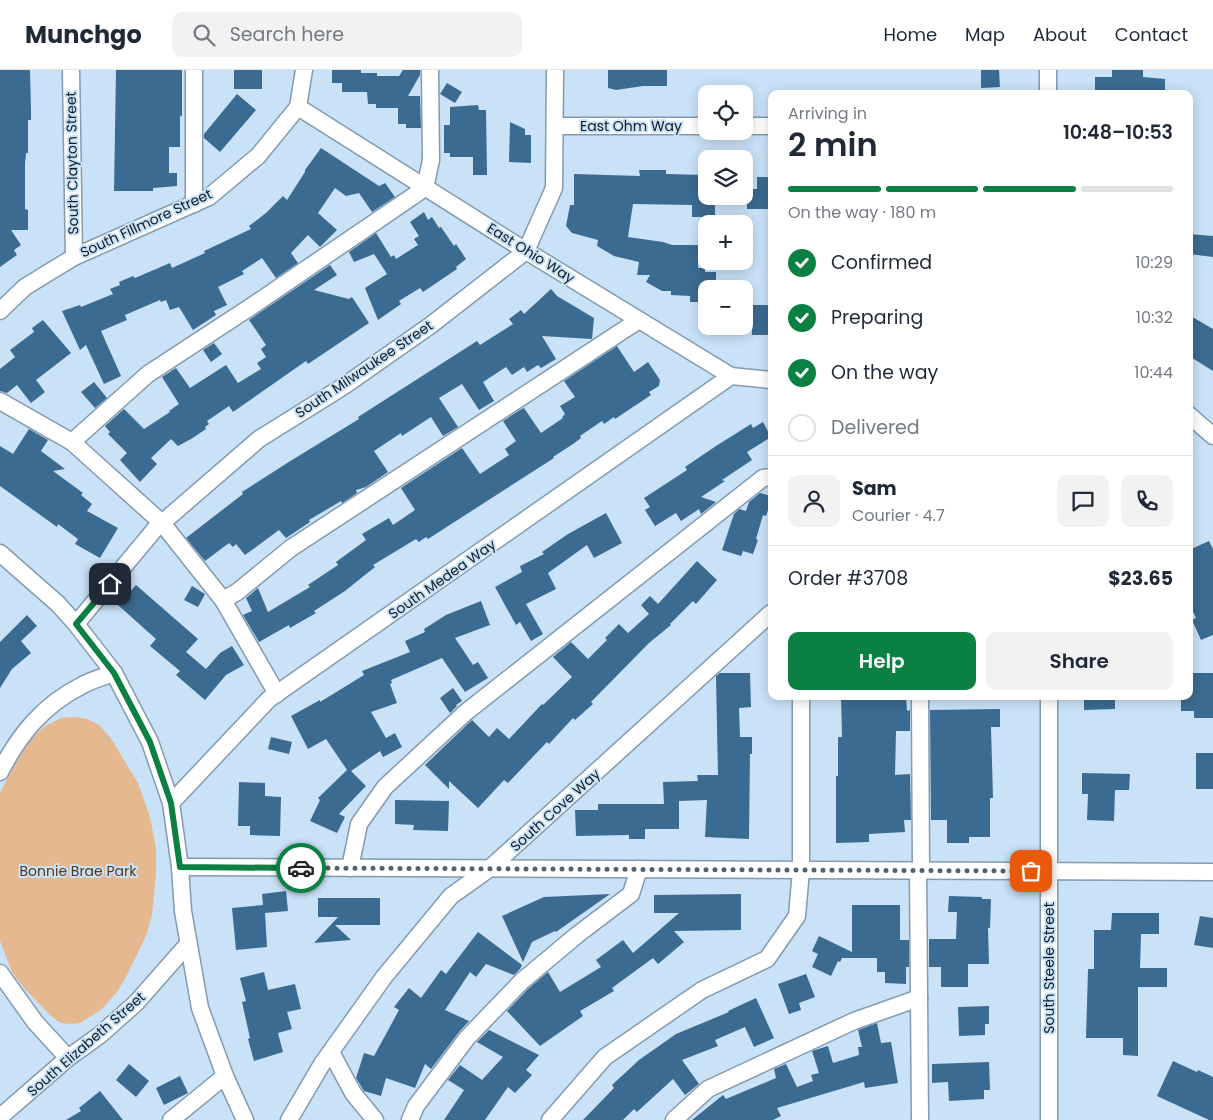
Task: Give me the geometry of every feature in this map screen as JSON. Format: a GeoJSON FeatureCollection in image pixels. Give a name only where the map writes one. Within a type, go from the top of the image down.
{"type":"FeatureCollection","features":[{"type":"Feature","properties":{"kind":"street","name":"South Clayton Street"},"geometry":{"type":"LineString","coordinates":[[71,70],[74,257]]}},
{"type":"Feature","properties":{"kind":"street"},"geometry":{"type":"LineString","coordinates":[[194,70],[194,204]]}},
{"type":"Feature","properties":{"kind":"street"},"geometry":{"type":"LineString","coordinates":[[298,107],[304,70]]}},
{"type":"Feature","properties":{"kind":"street"},"geometry":{"type":"LineString","coordinates":[[72,442],[148,374],[252,306],[425,188],[431,160],[430,70]]}},
{"type":"Feature","properties":{"kind":"street","name":"South Milwaukee Street"},"geometry":{"type":"LineString","coordinates":[[76,624],[155,529],[260,439],[368,369],[431,325],[526,251],[554,188],[556,70]]}},
{"type":"Feature","properties":{"kind":"street"},"geometry":{"type":"LineString","coordinates":[[1048,70],[1048,90]]}},
{"type":"Feature","properties":{"kind":"street","name":"South Fillmore Street"},"geometry":{"type":"LineString","coordinates":[[0,311],[25,287],[74,257],[209,197],[258,156],[298,107]]}},
{"type":"Feature","properties":{"kind":"street","name":"East Ohio Way"},"geometry":{"type":"LineString","coordinates":[[298,107],[526,251],[731,376],[768,380]]}},
{"type":"Feature","properties":{"kind":"street","name":"East Ohm Way"},"geometry":{"type":"LineString","coordinates":[[556,126],[698,126]]}},
{"type":"Feature","properties":{"kind":"street"},"geometry":{"type":"LineString","coordinates":[[753,126],[768,126]]}},
{"type":"Feature","properties":{"kind":"street"},"geometry":{"type":"LineString","coordinates":[[222,600],[237,592],[291,548],[640,320]]}},
{"type":"Feature","properties":{"kind":"street","name":"South Medea Way"},"geometry":{"type":"LineString","coordinates":[[171,803],[269,699],[731,376]]}},
{"type":"Feature","properties":{"kind":"street"},"geometry":{"type":"LineString","coordinates":[[0,401],[72,442],[162,523],[222,600],[277,694]]}},
{"type":"Feature","properties":{"kind":"street"},"geometry":{"type":"LineString","coordinates":[[1193,418],[1213,436]]}},
{"type":"Feature","properties":{"kind":"street"},"geometry":{"type":"LineString","coordinates":[[350,868],[359,824],[385,788],[473,707],[763,478],[768,477]]}},
{"type":"Feature","properties":{"kind":"street"},"geometry":{"type":"LineString","coordinates":[[0,553],[58,604],[76,624],[114,673],[150,742],[171,803],[180,867],[183,911],[200,1008],[225,1076],[245,1120]]}},
{"type":"Feature","properties":{"kind":"street","name":"South Cove Way"},"geometry":{"type":"LineString","coordinates":[[290,1120],[322,1064],[384,977],[451,896],[490,869],[768,616]]}},
{"type":"Feature","properties":{"kind":"street"},"geometry":{"type":"LineString","coordinates":[[0,772],[15,746],[33,721],[41,714],[56,701],[82,685],[114,673]]}},
{"type":"Feature","properties":{"kind":"street"},"geometry":{"type":"LineString","coordinates":[[550,1120],[605,1057],[702,990],[767,959],[797,916],[801,870],[801,700]]}},
{"type":"Feature","properties":{"kind":"street"},"geometry":{"type":"LineString","coordinates":[[920,700],[920,1120]]}},
{"type":"Feature","properties":{"kind":"street","name":"South Steele Street"},"geometry":{"type":"LineString","coordinates":[[1049,700],[1049,1120]]}},
{"type":"Feature","properties":{"kind":"street"},"geometry":{"type":"LineString","coordinates":[[180,867],[1213,872]]}},
{"type":"Feature","properties":{"kind":"street"},"geometry":{"type":"LineString","coordinates":[[410,1120],[416,1106],[467,1038],[522,980],[577,935],[632,894],[639,869]]}},
{"type":"Feature","properties":{"kind":"street","name":"South Elizabeth Street"},"geometry":{"type":"LineString","coordinates":[[0,1117],[68,1058],[100,1035],[136,1003],[188,944]]}},
{"type":"Feature","properties":{"kind":"street"},"geometry":{"type":"LineString","coordinates":[[0,973],[35,1022],[68,1058]]}},
{"type":"Feature","properties":{"kind":"street"},"geometry":{"type":"LineString","coordinates":[[674,1120],[708,1089],[854,1021],[919,998]]}},
{"type":"Feature","properties":{"kind":"street"},"geometry":{"type":"LineString","coordinates":[[331,1052],[352,1093],[375,1120]]}},
{"type":"Feature","properties":{"kind":"street"},"geometry":{"type":"LineString","coordinates":[[170,1120],[225,1076]]}},
{"type":"Feature","properties":{"kind":"green space","name":"Bonnie Brae Park"},"geometry":{"type":"Polygon","coordinates":[[[75,717],[87,719],[99,725],[110,737],[138,783],[150,817],[156,849],[156,873],[152,916],[146,936],[125,979],[117,992],[101,1010],[80,1023],[70,1024],[61,1023],[52,1017],[25,989],[12,972],[0,941],[0,793],[12,769],[31,739],[45,726],[61,718],[75,717]]]}},
{"type":"Feature","properties":{"kind":"building"},"geometry":{"type":"Polygon","coordinates":[[[0,70],[30,70],[31,120],[28,120],[28,153],[26,153],[25,164],[25,209],[28,210],[28,230],[11,230],[21,245],[14,250],[17,255],[0,267],[0,70]]]}},
{"type":"Feature","properties":{"kind":"building"},"geometry":{"type":"Polygon","coordinates":[[[116,70],[182,70],[180,147],[169,147],[169,173],[177,173],[177,186],[153,188],[153,191],[114,191],[116,70]]]}},
{"type":"Feature","properties":{"kind":"building"},"geometry":{"type":"Polygon","coordinates":[[[234,70],[262,70],[262,89],[234,89],[234,70]]]}},
{"type":"Feature","properties":{"kind":"building"},"geometry":{"type":"Polygon","coordinates":[[[332,70],[361,70],[361,73],[377,73],[377,76],[399,76],[403,70],[420,70],[420,75],[408,96],[420,96],[421,128],[406,128],[406,124],[398,124],[398,108],[376,108],[376,104],[368,104],[367,92],[342,92],[342,83],[332,83],[332,70]]]}},
{"type":"Feature","properties":{"kind":"building"},"geometry":{"type":"Polygon","coordinates":[[[608,70],[667,70],[667,86],[643,86],[616,90],[608,88],[608,70]]]}},
{"type":"Feature","properties":{"kind":"building"},"geometry":{"type":"Polygon","coordinates":[[[981,70],[999,70],[1000,87],[981,88],[981,70]]]}},
{"type":"Feature","properties":{"kind":"building"},"geometry":{"type":"Polygon","coordinates":[[[1112,70],[1143,70],[1143,77],[1165,79],[1165,90],[1095,90],[1095,77],[1112,77],[1112,70]]]}},
{"type":"Feature","properties":{"kind":"building"},"geometry":{"type":"Polygon","coordinates":[[[447,83],[462,92],[455,103],[440,94],[447,83]]]}},
{"type":"Feature","properties":{"kind":"building"},"geometry":{"type":"Polygon","coordinates":[[[237,94],[256,110],[220,152],[204,138],[204,134],[237,94]]]}},
{"type":"Feature","properties":{"kind":"building"},"geometry":{"type":"Polygon","coordinates":[[[478,105],[479,110],[486,110],[487,175],[473,175],[473,157],[450,157],[450,153],[444,153],[444,125],[450,125],[450,107],[478,105]]]}},
{"type":"Feature","properties":{"kind":"building"},"geometry":{"type":"Polygon","coordinates":[[[510,122],[525,129],[525,135],[531,135],[531,163],[509,162],[510,122]]]}},
{"type":"Feature","properties":{"kind":"building"},"geometry":{"type":"Polygon","coordinates":[[[321,148],[379,186],[385,183],[395,197],[372,212],[359,193],[346,196],[335,188],[318,213],[337,230],[320,247],[308,235],[291,253],[298,263],[276,278],[262,258],[242,271],[244,274],[218,287],[227,305],[214,311],[216,315],[193,330],[179,307],[170,310],[166,300],[161,302],[160,300],[125,315],[127,320],[101,331],[121,376],[104,384],[86,345],[80,350],[62,311],[80,305],[81,307],[113,294],[110,289],[120,285],[119,282],[133,276],[135,278],[170,263],[172,268],[251,229],[249,226],[283,196],[287,200],[321,148]]]}},
{"type":"Feature","properties":{"kind":"building"},"geometry":{"type":"Polygon","coordinates":[[[639,170],[666,170],[666,174],[698,175],[698,205],[715,205],[715,215],[692,217],[692,205],[633,204],[628,237],[672,245],[698,245],[698,270],[716,272],[716,280],[698,280],[698,302],[690,302],[690,296],[671,295],[671,291],[662,291],[646,282],[650,275],[637,275],[639,262],[614,256],[597,246],[598,240],[572,233],[566,226],[570,205],[574,205],[574,174],[640,176],[639,170]]]}},
{"type":"Feature","properties":{"kind":"building"},"geometry":{"type":"Polygon","coordinates":[[[757,177],[768,177],[768,209],[747,209],[747,205],[753,205],[753,189],[757,189],[757,177]]]}},
{"type":"Feature","properties":{"kind":"building"},"geometry":{"type":"Polygon","coordinates":[[[424,212],[428,220],[432,217],[439,228],[441,227],[466,259],[456,267],[457,269],[423,292],[420,288],[399,301],[401,304],[378,320],[365,288],[387,274],[374,254],[354,262],[349,252],[376,233],[391,257],[394,255],[396,259],[418,245],[414,239],[419,236],[410,222],[424,212]]]}},
{"type":"Feature","properties":{"kind":"building"},"geometry":{"type":"Polygon","coordinates":[[[1193,234],[1213,236],[1213,257],[1193,254],[1193,234]]]}},
{"type":"Feature","properties":{"kind":"building"},"geometry":{"type":"Polygon","coordinates":[[[330,265],[337,275],[314,290],[349,299],[352,297],[369,323],[308,364],[306,361],[233,412],[229,406],[207,421],[209,424],[205,427],[206,429],[191,439],[178,446],[171,439],[151,458],[157,464],[140,482],[120,460],[127,453],[108,434],[110,432],[105,426],[124,409],[144,429],[170,412],[179,404],[162,377],[176,368],[190,388],[226,365],[238,383],[261,369],[257,363],[266,357],[261,349],[266,345],[249,320],[330,265]]]}},
{"type":"Feature","properties":{"kind":"building"},"geometry":{"type":"Polygon","coordinates":[[[551,289],[557,296],[594,318],[592,339],[542,336],[556,359],[541,368],[538,365],[527,372],[524,367],[512,375],[506,367],[483,382],[494,401],[479,410],[462,384],[439,398],[458,427],[443,436],[431,417],[402,436],[401,433],[374,451],[388,472],[366,487],[356,490],[357,493],[342,503],[341,501],[309,520],[310,522],[286,538],[279,530],[245,555],[236,544],[233,547],[229,543],[205,561],[186,538],[243,494],[242,492],[359,419],[358,417],[477,341],[480,345],[513,324],[509,319],[521,310],[524,314],[551,289]]]}},
{"type":"Feature","properties":{"kind":"building"},"geometry":{"type":"Polygon","coordinates":[[[753,305],[768,305],[768,335],[753,335],[753,305]]]}},
{"type":"Feature","properties":{"kind":"building"},"geometry":{"type":"Polygon","coordinates":[[[1193,317],[1213,329],[1213,371],[1193,358],[1193,317]]]}},
{"type":"Feature","properties":{"kind":"building"},"geometry":{"type":"Polygon","coordinates":[[[43,320],[71,353],[36,380],[45,392],[31,403],[17,385],[7,393],[0,391],[0,369],[15,357],[10,350],[34,332],[32,328],[43,320]]]}},
{"type":"Feature","properties":{"kind":"building"},"geometry":{"type":"Polygon","coordinates":[[[214,343],[222,354],[211,362],[203,350],[214,343]]]}},
{"type":"Feature","properties":{"kind":"building"},"geometry":{"type":"Polygon","coordinates":[[[617,346],[634,372],[648,362],[660,380],[659,386],[649,392],[651,395],[615,419],[614,417],[604,424],[602,421],[580,436],[581,438],[554,458],[428,539],[426,537],[419,542],[416,539],[373,565],[375,567],[345,591],[314,611],[316,613],[290,628],[289,625],[259,642],[243,615],[252,611],[246,598],[258,588],[268,612],[310,587],[308,585],[338,565],[336,562],[366,540],[362,534],[389,518],[393,525],[415,510],[401,488],[462,448],[480,474],[509,455],[505,449],[516,441],[503,421],[524,408],[541,433],[563,418],[565,414],[560,406],[575,397],[564,381],[617,346]]]}},
{"type":"Feature","properties":{"kind":"building"},"geometry":{"type":"Polygon","coordinates":[[[94,382],[107,398],[95,408],[81,392],[94,382]]]}},
{"type":"Feature","properties":{"kind":"building"},"geometry":{"type":"Polygon","coordinates":[[[763,422],[768,431],[768,439],[747,452],[752,460],[701,497],[716,502],[701,514],[699,509],[681,521],[676,513],[655,526],[645,510],[650,507],[644,498],[687,470],[685,467],[716,446],[751,424],[753,428],[763,422]]]}},
{"type":"Feature","properties":{"kind":"building"},"geometry":{"type":"Polygon","coordinates":[[[29,429],[48,440],[41,451],[65,469],[53,471],[83,493],[81,495],[92,504],[87,511],[118,528],[100,558],[75,544],[78,539],[58,524],[57,527],[0,486],[0,446],[13,454],[29,429]]]}},
{"type":"Feature","properties":{"kind":"building"},"geometry":{"type":"Polygon","coordinates":[[[760,493],[768,495],[768,510],[766,516],[763,515],[753,554],[743,551],[741,556],[722,550],[734,514],[739,509],[746,511],[749,502],[760,493]]]}},
{"type":"Feature","properties":{"kind":"building"},"geometry":{"type":"Polygon","coordinates":[[[606,513],[622,543],[594,558],[587,545],[548,573],[556,589],[526,604],[543,634],[531,641],[520,622],[516,625],[495,587],[522,572],[520,566],[544,554],[542,552],[568,534],[606,513]]]}},
{"type":"Feature","properties":{"kind":"building"},"geometry":{"type":"Polygon","coordinates":[[[1209,541],[1213,549],[1213,635],[1201,640],[1193,622],[1193,620],[1196,618],[1193,612],[1193,548],[1209,541]]]}},
{"type":"Feature","properties":{"kind":"building"},"geometry":{"type":"Polygon","coordinates":[[[697,561],[717,580],[696,604],[693,601],[671,625],[649,643],[591,702],[593,704],[575,720],[573,718],[549,744],[547,742],[508,783],[504,780],[478,808],[449,781],[449,789],[425,765],[472,720],[489,737],[497,728],[509,739],[542,704],[572,677],[553,657],[571,642],[588,659],[607,640],[605,638],[619,624],[628,633],[649,614],[641,605],[650,596],[658,604],[697,561]]]}},
{"type":"Feature","properties":{"kind":"building"},"geometry":{"type":"Polygon","coordinates":[[[136,585],[198,639],[186,652],[206,669],[220,653],[232,646],[244,665],[226,675],[205,700],[176,675],[180,671],[150,646],[156,639],[118,605],[136,585]]]}},
{"type":"Feature","properties":{"kind":"building"},"geometry":{"type":"Polygon","coordinates":[[[192,586],[205,594],[198,607],[184,600],[192,586]]]}},
{"type":"Feature","properties":{"kind":"building"},"geometry":{"type":"Polygon","coordinates":[[[481,601],[490,625],[455,638],[473,665],[478,662],[488,678],[465,692],[442,658],[391,680],[392,683],[390,684],[397,703],[371,712],[386,738],[395,733],[402,747],[383,757],[380,751],[351,771],[366,786],[339,814],[345,817],[337,833],[310,821],[320,800],[318,798],[347,770],[326,739],[308,749],[291,716],[320,700],[320,702],[364,675],[362,671],[410,652],[405,641],[425,632],[424,629],[446,615],[481,601]]]}},
{"type":"Feature","properties":{"kind":"building"},"geometry":{"type":"Polygon","coordinates":[[[27,615],[37,626],[21,641],[31,653],[12,669],[0,688],[0,642],[27,615]]]}},
{"type":"Feature","properties":{"kind":"building"},"geometry":{"type":"Polygon","coordinates":[[[720,673],[750,673],[751,707],[739,708],[740,737],[752,737],[749,839],[705,837],[707,800],[679,801],[679,829],[645,829],[645,839],[629,839],[629,835],[576,836],[575,810],[598,810],[598,804],[664,804],[663,782],[698,781],[697,775],[718,775],[716,676],[720,673]]]}},
{"type":"Feature","properties":{"kind":"building"},"geometry":{"type":"Polygon","coordinates":[[[1193,673],[1213,673],[1213,718],[1194,718],[1194,711],[1181,711],[1181,700],[1193,700],[1193,673]]]}},
{"type":"Feature","properties":{"kind":"building"},"geometry":{"type":"Polygon","coordinates":[[[453,688],[462,701],[450,713],[440,698],[453,688]]]}},
{"type":"Feature","properties":{"kind":"building"},"geometry":{"type":"Polygon","coordinates":[[[841,700],[906,700],[907,711],[910,710],[910,731],[896,731],[895,775],[910,774],[911,820],[904,820],[905,832],[869,834],[869,842],[836,843],[838,737],[842,737],[841,700]]]}},
{"type":"Feature","properties":{"kind":"building"},"geometry":{"type":"Polygon","coordinates":[[[1084,700],[1115,700],[1115,709],[1084,710],[1084,700]]]}},
{"type":"Feature","properties":{"kind":"building"},"geometry":{"type":"Polygon","coordinates":[[[1000,709],[1000,727],[991,727],[993,798],[990,798],[990,837],[969,837],[969,843],[947,843],[947,820],[931,820],[930,710],[1000,709]]]}},
{"type":"Feature","properties":{"kind":"building"},"geometry":{"type":"Polygon","coordinates":[[[271,737],[292,742],[289,754],[268,749],[271,737]]]}},
{"type":"Feature","properties":{"kind":"building"},"geometry":{"type":"Polygon","coordinates":[[[1196,753],[1213,753],[1213,789],[1196,789],[1196,753]]]}},
{"type":"Feature","properties":{"kind":"building"},"geometry":{"type":"Polygon","coordinates":[[[1082,773],[1130,774],[1129,790],[1115,790],[1114,821],[1087,820],[1088,794],[1082,794],[1082,773]]]}},
{"type":"Feature","properties":{"kind":"building"},"geometry":{"type":"Polygon","coordinates":[[[239,782],[265,783],[265,796],[281,797],[280,836],[250,835],[250,826],[238,826],[239,782]]]}},
{"type":"Feature","properties":{"kind":"building"},"geometry":{"type":"Polygon","coordinates":[[[395,800],[449,801],[448,831],[413,830],[414,825],[395,824],[395,800]]]}},
{"type":"Feature","properties":{"kind":"building"},"geometry":{"type":"Polygon","coordinates":[[[286,891],[288,911],[265,913],[267,947],[236,950],[232,908],[263,905],[262,894],[286,891]]]}},
{"type":"Feature","properties":{"kind":"building"},"geometry":{"type":"Polygon","coordinates":[[[610,894],[556,932],[532,942],[523,962],[502,916],[544,897],[610,894]]]}},
{"type":"Feature","properties":{"kind":"building"},"geometry":{"type":"Polygon","coordinates":[[[741,894],[741,930],[674,931],[684,942],[658,964],[653,958],[612,988],[614,991],[580,1011],[583,1016],[540,1046],[507,1011],[529,988],[548,972],[560,992],[601,967],[596,960],[623,940],[633,953],[679,913],[654,913],[654,895],[741,894]]]}},
{"type":"Feature","properties":{"kind":"building"},"geometry":{"type":"Polygon","coordinates":[[[949,896],[991,899],[990,928],[988,928],[989,964],[968,964],[968,987],[941,987],[941,967],[929,967],[929,939],[956,939],[957,912],[948,912],[949,896]]]}},
{"type":"Feature","properties":{"kind":"building"},"geometry":{"type":"Polygon","coordinates":[[[318,898],[380,898],[380,925],[335,925],[351,940],[314,943],[338,917],[318,917],[318,898]]]}},
{"type":"Feature","properties":{"kind":"building"},"geometry":{"type":"Polygon","coordinates":[[[852,905],[900,905],[900,940],[909,940],[909,967],[906,967],[906,984],[885,983],[885,972],[877,972],[877,958],[842,958],[840,962],[838,961],[831,976],[812,967],[818,954],[812,951],[819,936],[852,952],[852,905]]]}},
{"type":"Feature","properties":{"kind":"building"},"geometry":{"type":"Polygon","coordinates":[[[1112,913],[1159,913],[1159,934],[1141,934],[1140,968],[1167,968],[1167,987],[1138,987],[1138,1056],[1123,1055],[1123,1038],[1086,1038],[1088,969],[1094,969],[1094,930],[1111,930],[1112,913]]]}},
{"type":"Feature","properties":{"kind":"building"},"geometry":{"type":"Polygon","coordinates":[[[1200,916],[1213,918],[1213,948],[1194,945],[1200,916]]]}},
{"type":"Feature","properties":{"kind":"building"},"geometry":{"type":"Polygon","coordinates":[[[478,932],[522,965],[520,969],[514,975],[486,964],[476,977],[470,972],[445,1010],[469,1021],[431,1069],[425,1064],[415,1088],[386,1078],[381,1096],[364,1091],[356,1078],[364,1053],[374,1056],[399,1010],[394,1007],[409,988],[421,998],[441,970],[446,974],[478,932]]]}},
{"type":"Feature","properties":{"kind":"building"},"geometry":{"type":"Polygon","coordinates":[[[264,972],[268,990],[295,984],[301,1009],[287,1012],[292,1029],[278,1033],[283,1052],[254,1061],[248,1039],[250,1038],[242,1002],[246,1001],[240,978],[264,972]]]}},
{"type":"Feature","properties":{"kind":"building"},"geometry":{"type":"Polygon","coordinates":[[[806,974],[815,997],[799,1003],[801,1010],[789,1014],[778,984],[806,974]]]}},
{"type":"Feature","properties":{"kind":"building"},"geometry":{"type":"Polygon","coordinates":[[[756,998],[774,1038],[754,1047],[745,1027],[715,1040],[718,1046],[682,1060],[699,1084],[685,1095],[673,1079],[637,1112],[634,1109],[623,1120],[583,1120],[614,1088],[612,1085],[639,1060],[676,1034],[729,1012],[756,998]]]}},
{"type":"Feature","properties":{"kind":"building"},"geometry":{"type":"Polygon","coordinates":[[[989,1006],[989,1024],[985,1024],[985,1035],[959,1036],[958,1007],[989,1006]]]}},
{"type":"Feature","properties":{"kind":"building"},"geometry":{"type":"Polygon","coordinates":[[[877,1023],[881,1043],[891,1042],[898,1083],[865,1088],[864,1082],[777,1108],[781,1116],[773,1120],[692,1120],[723,1095],[726,1099],[776,1078],[774,1069],[786,1064],[797,1087],[813,1081],[811,1075],[819,1073],[812,1051],[828,1046],[833,1063],[859,1055],[858,1047],[862,1047],[858,1030],[877,1023]]]}},
{"type":"Feature","properties":{"kind":"building"},"geometry":{"type":"Polygon","coordinates":[[[489,1030],[539,1055],[526,1070],[532,1075],[515,1093],[508,1087],[485,1120],[444,1120],[464,1090],[448,1080],[460,1065],[482,1080],[503,1057],[477,1042],[489,1030]]]}},
{"type":"Feature","properties":{"kind":"building"},"geometry":{"type":"Polygon","coordinates":[[[1173,1061],[1213,1077],[1213,1120],[1209,1120],[1157,1096],[1173,1061]]]}},
{"type":"Feature","properties":{"kind":"building"},"geometry":{"type":"Polygon","coordinates":[[[989,1062],[990,1090],[984,1090],[984,1099],[949,1101],[948,1082],[932,1083],[932,1064],[989,1062]]]}},
{"type":"Feature","properties":{"kind":"building"},"geometry":{"type":"Polygon","coordinates":[[[129,1064],[149,1081],[136,1097],[116,1080],[129,1064]]]}},
{"type":"Feature","properties":{"kind":"building"},"geometry":{"type":"Polygon","coordinates":[[[180,1076],[188,1093],[164,1105],[156,1088],[180,1076]]]}},
{"type":"Feature","properties":{"kind":"building"},"geometry":{"type":"Polygon","coordinates":[[[100,1091],[123,1120],[66,1120],[81,1111],[79,1108],[100,1091]]]}},
{"type":"Feature","properties":{"kind":"way so far"},"geometry":{"type":"LineString","coordinates":[[301,868],[1031,871]]}},
{"type":"Feature","properties":{"kind":"route"},"geometry":{"type":"LineString","coordinates":[[110,584],[76,624],[114,673],[150,742],[171,803],[180,867],[301,868]]}}]}
